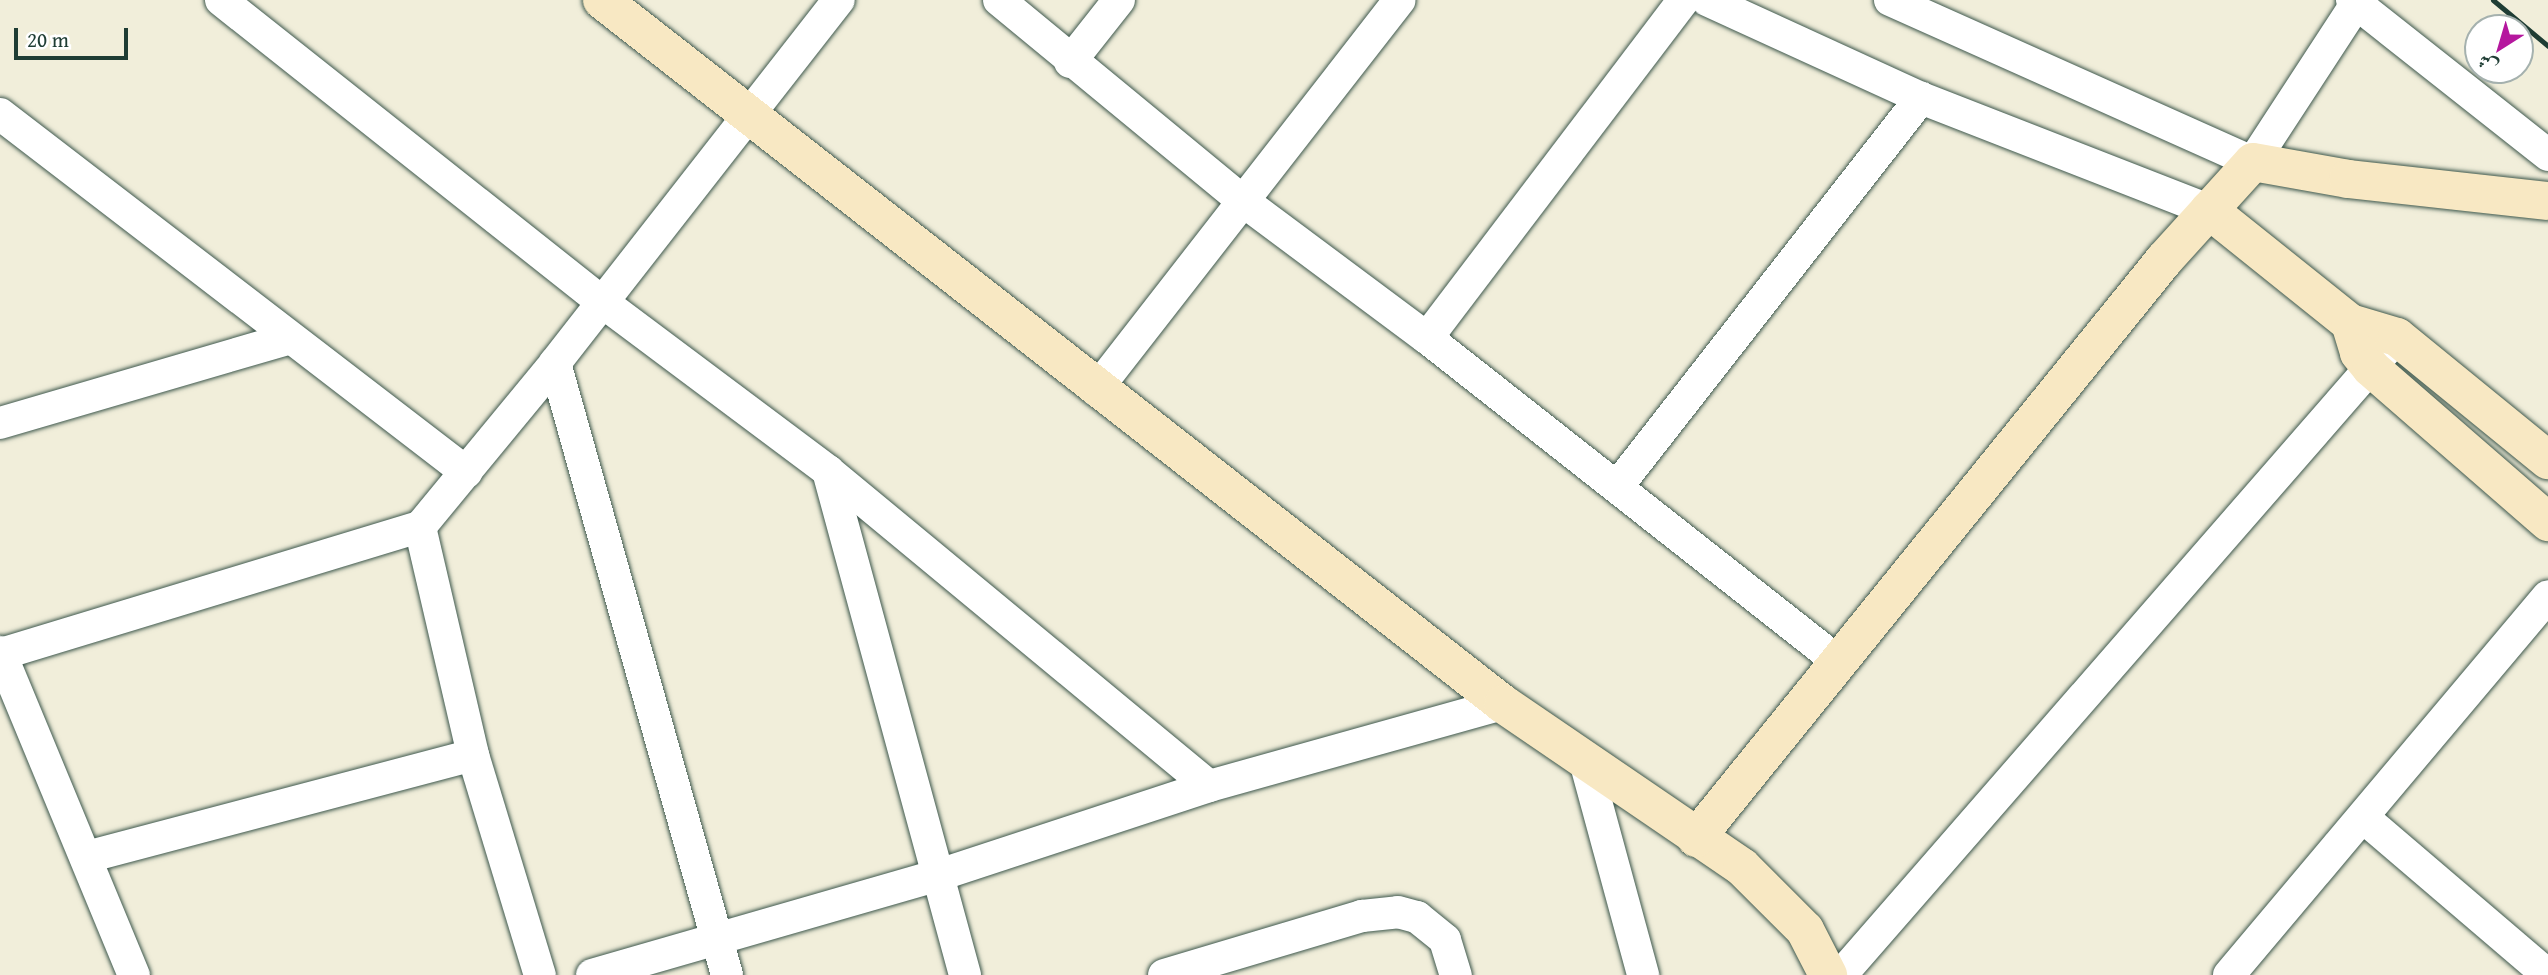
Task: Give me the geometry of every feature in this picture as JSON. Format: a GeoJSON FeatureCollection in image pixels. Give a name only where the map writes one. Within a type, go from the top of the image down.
{"type":"FeatureCollection","features":[{"type":"Feature","properties":{"kind":"street"},"geometry":{"type":"LineString","coordinates":[[221,0],[601,301],[828,471],[1209,786]]}},
{"type":"Feature","properties":{"kind":"street"},"geometry":{"type":"LineString","coordinates":[[602,0],[1096,390],[1503,704],[1742,867],[1775,897],[1805,930],[1828,975]]}},
{"type":"Feature","properties":{"kind":"street"},"geometry":{"type":"LineString","coordinates":[[134,975],[0,653],[420,527],[555,362],[839,0]]}},
{"type":"Feature","properties":{"kind":"street"},"geometry":{"type":"LineString","coordinates":[[999,0],[1070,62],[1243,201],[1427,338],[1840,663]]}},
{"type":"Feature","properties":{"kind":"street"},"geometry":{"type":"LineString","coordinates":[[1070,62],[1119,0]]}},
{"type":"Feature","properties":{"kind":"street"},"geometry":{"type":"LineString","coordinates":[[1096,390],[1400,0]]}},
{"type":"Feature","properties":{"kind":"street"},"geometry":{"type":"LineString","coordinates":[[1427,338],[1684,0]]}},
{"type":"Feature","properties":{"kind":"street"},"geometry":{"type":"LineString","coordinates":[[1707,0],[1921,98],[2210,210],[2350,323],[2397,337],[2548,460]]}},
{"type":"Feature","properties":{"kind":"street"},"geometry":{"type":"LineString","coordinates":[[1890,0],[2253,162],[2348,179],[2548,201]]}},
{"type":"Feature","properties":{"kind":"street"},"geometry":{"type":"LineString","coordinates":[[1696,838],[2164,260],[2253,162],[2354,2],[2548,155]]}},
{"type":"Feature","properties":{"kind":"street"},"geometry":{"type":"LineString","coordinates":[[1617,487],[1921,98]]}},
{"type":"Feature","properties":{"kind":"street"},"geometry":{"type":"LineString","coordinates":[[0,114],[287,339],[466,472]]}},
{"type":"Feature","properties":{"kind":"street"},"geometry":{"type":"LineString","coordinates":[[2350,323],[2359,354],[2371,368],[2548,522]]}},
{"type":"Feature","properties":{"kind":"street"},"geometry":{"type":"LineString","coordinates":[[1841,975],[2397,337]]}},
{"type":"Feature","properties":{"kind":"street"},"geometry":{"type":"LineString","coordinates":[[0,423],[287,339]]}},
{"type":"Feature","properties":{"kind":"street"},"geometry":{"type":"LineString","coordinates":[[555,362],[727,975]]}},
{"type":"Feature","properties":{"kind":"street"},"geometry":{"type":"LineString","coordinates":[[828,471],[965,975]]}},
{"type":"Feature","properties":{"kind":"street"},"geometry":{"type":"LineString","coordinates":[[420,527],[472,755],[540,975]]}},
{"type":"Feature","properties":{"kind":"street"},"geometry":{"type":"LineString","coordinates":[[2229,975],[2364,818],[2548,596]]}},
{"type":"Feature","properties":{"kind":"street"},"geometry":{"type":"LineString","coordinates":[[592,975],[717,942],[936,876],[1209,786],[1503,704]]}},
{"type":"Feature","properties":{"kind":"street"},"geometry":{"type":"LineString","coordinates":[[87,857],[472,755]]}},
{"type":"Feature","properties":{"kind":"street"},"geometry":{"type":"LineString","coordinates":[[1585,761],[1643,975]]}},
{"type":"Feature","properties":{"kind":"street"},"geometry":{"type":"LineString","coordinates":[[2364,818],[2548,975]]}},
{"type":"Feature","properties":{"kind":"street"},"geometry":{"type":"LineString","coordinates":[[1164,975],[1362,916],[1398,912],[1418,917],[1445,940],[1456,975]]}},
{"type":"Feature","properties":{"kind":"railway"},"geometry":{"type":"LineString","coordinates":[[2493,0],[2548,46]]}}]}
